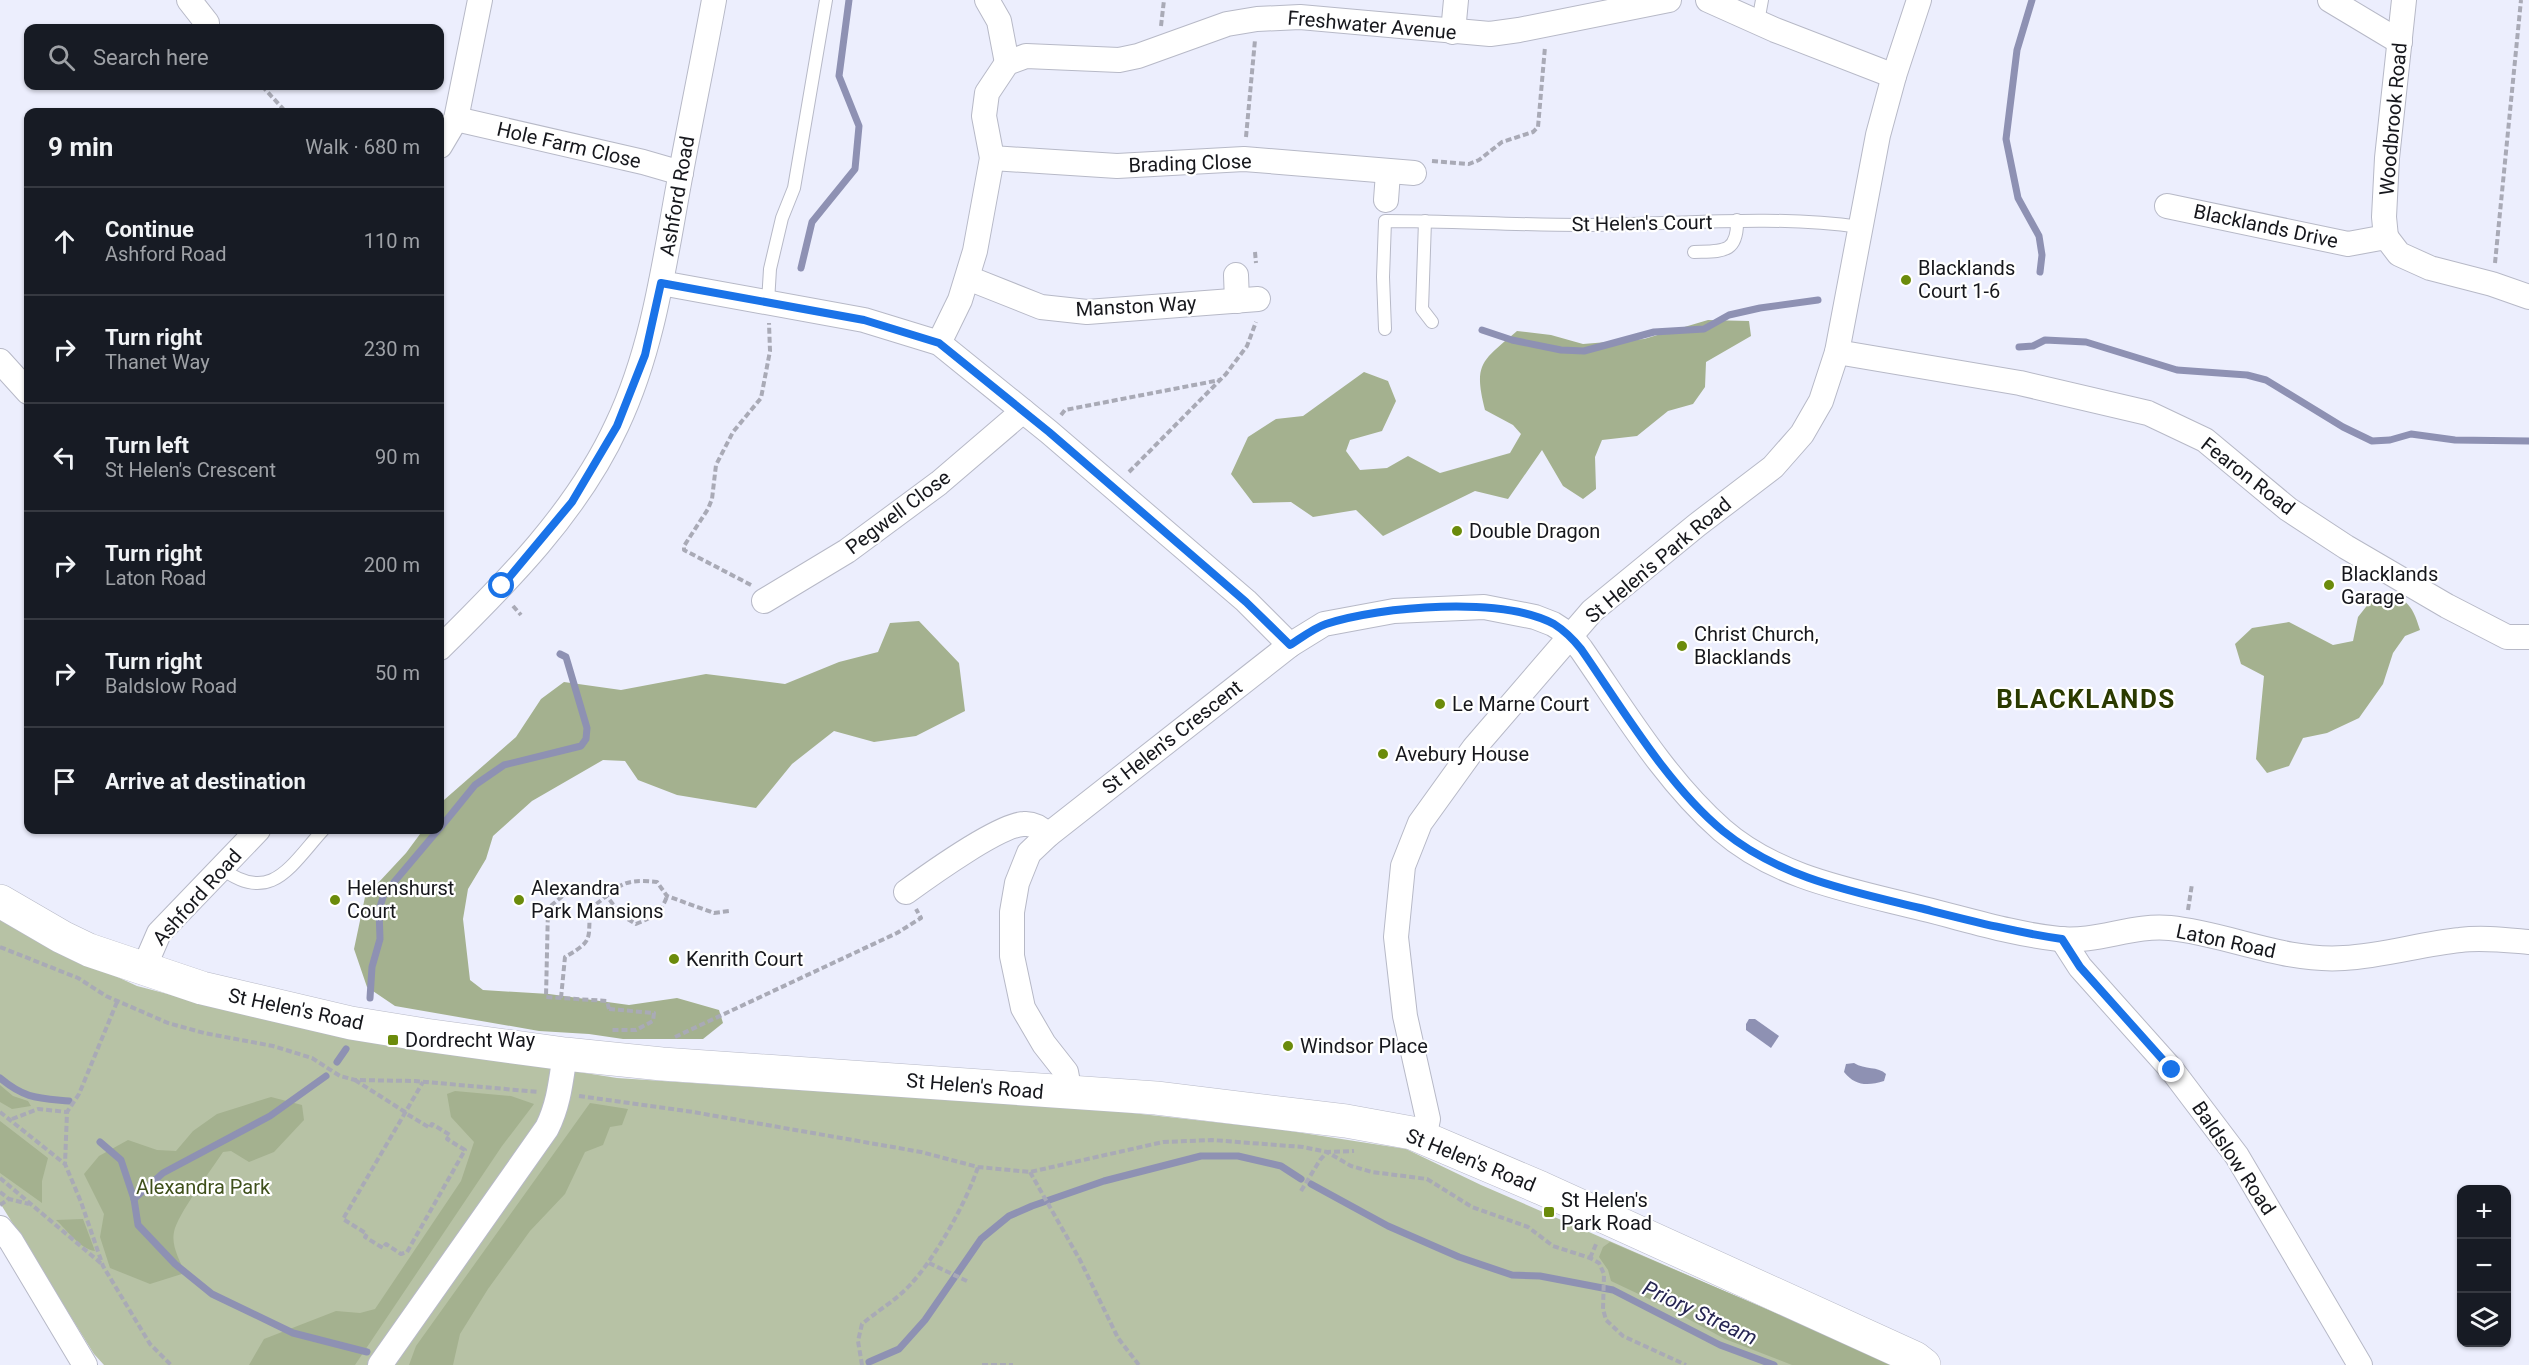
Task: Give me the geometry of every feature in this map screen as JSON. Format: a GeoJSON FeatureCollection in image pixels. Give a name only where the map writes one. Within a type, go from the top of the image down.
{"type":"FeatureCollection","features":[{"type":"Feature","properties":{"kind":"main road","name":"St Helen's Road"},"geometry":{"type":"LineString","coordinates":[[0,901],[71,942],[143,970],[202,988],[351,1023],[565,1054],[647,1062],[1156,1098],[1346,1121],[1412,1133],[1857,1331],[1915,1358],[1924,1365]]}},
{"type":"Feature","properties":{"kind":"street"},"geometry":{"type":"LineString","coordinates":[[189,0],[207,23]]}},
{"type":"Feature","properties":{"kind":"street"},"geometry":{"type":"LineString","coordinates":[[444,139],[456,119],[480,0]]}},
{"type":"Feature","properties":{"kind":"street","name":"Ashford Road"},"geometry":{"type":"LineString","coordinates":[[444,644],[502,586],[572,502],[617,426],[645,355],[661,283],[714,0]]}},
{"type":"Feature","properties":{"kind":"street"},"geometry":{"type":"LineString","coordinates":[[939,343],[968,278],[992,158],[984,116],[987,93],[1007,63],[999,21],[987,0]]}},
{"type":"Feature","properties":{"kind":"street"},"geometry":{"type":"LineString","coordinates":[[1453,32],[1456,0]]}},
{"type":"Feature","properties":{"kind":"street","name":"Freshwater Avenue"},"geometry":{"type":"LineString","coordinates":[[1007,63],[1026,56],[1119,60],[1138,56],[1227,24],[1257,19],[1300,17],[1490,34],[1669,0]]}},
{"type":"Feature","properties":{"kind":"street"},"geometry":{"type":"LineString","coordinates":[[1708,0],[1760,11],[1894,76]]}},
{"type":"Feature","properties":{"kind":"street","name":"St Helen's Park Road"},"geometry":{"type":"LineString","coordinates":[[1424,1138],[1428,1119],[1404,1016],[1396,938],[1403,866],[1425,815],[1474,748],[1592,611],[1634,575],[1773,467],[1802,434],[1816,409],[1837,352],[1878,135],[1894,76],[1919,0]]}},
{"type":"Feature","properties":{"kind":"street"},"geometry":{"type":"LineString","coordinates":[[2330,0],[2400,42]]}},
{"type":"Feature","properties":{"kind":"street","name":"Woodbrook Road"},"geometry":{"type":"LineString","coordinates":[[2386,237],[2384,217],[2387,158],[2404,0]]}},
{"type":"Feature","properties":{"kind":"street","name":"Hole Farm Close"},"geometry":{"type":"LineString","coordinates":[[456,119],[643,162],[681,173]]}},
{"type":"Feature","properties":{"kind":"street","name":"Brading Close"},"geometry":{"type":"LineString","coordinates":[[992,158],[1117,166],[1244,159],[1388,173],[1414,173]]}},
{"type":"Feature","properties":{"kind":"street"},"geometry":{"type":"LineString","coordinates":[[1386,200],[1388,173]]}},
{"type":"Feature","properties":{"kind":"street","name":"Blacklands Drive"},"geometry":{"type":"LineString","coordinates":[[2168,206],[2348,244],[2386,237]]}},
{"type":"Feature","properties":{"kind":"street"},"geometry":{"type":"LineString","coordinates":[[2386,237],[2399,254],[2430,268],[2492,284],[2529,297]]}},
{"type":"Feature","properties":{"kind":"street"},"geometry":{"type":"LineString","coordinates":[[1236,275],[1248,300]]}},
{"type":"Feature","properties":{"kind":"street","name":"Manston Way"},"geometry":{"type":"LineString","coordinates":[[968,278],[1041,307],[1087,312],[1248,300]]}},
{"type":"Feature","properties":{"kind":"street"},"geometry":{"type":"LineString","coordinates":[[661,283],[864,320],[939,343],[1113,487],[1264,617],[1290,645]]}},
{"type":"Feature","properties":{"kind":"street","name":"Fearon Road"},"geometry":{"type":"LineString","coordinates":[[1837,352],[2020,383],[2148,412],[2205,440],[2288,509],[2346,547],[2447,606],[2507,637],[2529,637]]}},
{"type":"Feature","properties":{"kind":"street"},"geometry":{"type":"LineString","coordinates":[[0,361],[24,388]]}},
{"type":"Feature","properties":{"kind":"street","name":"Pegwell Close"},"geometry":{"type":"LineString","coordinates":[[768,599],[848,551],[939,483],[1023,411]]}},
{"type":"Feature","properties":{"kind":"street","name":"St Helen's Crescent"},"geometry":{"type":"LineString","coordinates":[[1070,1093],[1066,1072],[1044,1044],[1023,1008],[1012,956],[1012,912],[1017,883],[1029,854],[1048,835],[1290,645],[1324,624],[1394,611],[1484,607],[1534,617],[1553,624],[1570,635]]}},
{"type":"Feature","properties":{"kind":"street","name":"Laton Road"},"geometry":{"type":"LineString","coordinates":[[1570,635],[1664,766],[1692,801],[1723,831],[1778,867],[1843,889],[2000,929],[2062,939],[2094,937],[2145,927],[2172,928],[2274,953],[2342,958],[2406,951],[2460,939],[2529,942]]}},
{"type":"Feature","properties":{"kind":"street"},"geometry":{"type":"LineString","coordinates":[[906,892],[948,861],[1005,829],[1023,824],[1039,826],[1048,835]]}},
{"type":"Feature","properties":{"kind":"street","name":"Ashford Road"},"geometry":{"type":"LineString","coordinates":[[143,970],[159,933],[254,834]]}},
{"type":"Feature","properties":{"kind":"street","name":"Baldslow Road"},"geometry":{"type":"LineString","coordinates":[[2062,939],[2080,967],[2172,1070],[2237,1156],[2360,1365]]}},
{"type":"Feature","properties":{"kind":"street"},"geometry":{"type":"LineString","coordinates":[[380,1365],[547,1128],[560,1094],[565,1054]]}},
{"type":"Feature","properties":{"kind":"street"},"geometry":{"type":"LineString","coordinates":[[0,1228],[10,1240],[85,1365]]}},
{"type":"Feature","properties":{"kind":"lane"},"geometry":{"type":"LineString","coordinates":[[768,302],[770,269],[782,219],[794,188],[826,0]]}},
{"type":"Feature","properties":{"kind":"lane"},"geometry":{"type":"LineString","coordinates":[[1694,252],[1723,251],[1731,246],[1737,236],[1737,220]]}},
{"type":"Feature","properties":{"kind":"lane","name":"St Helen's Court"},"geometry":{"type":"LineString","coordinates":[[1385,329],[1383,277],[1386,221],[1582,225],[1737,220],[1829,223],[1860,227]]}},
{"type":"Feature","properties":{"kind":"lane"},"geometry":{"type":"LineString","coordinates":[[1425,221],[1422,309],[1432,322]]}},
{"type":"Feature","properties":{"kind":"lane"},"geometry":{"type":"LineString","coordinates":[[221,868],[235,879],[249,884],[276,880],[319,834]]}},
{"type":"Feature","properties":{"kind":"path"},"geometry":{"type":"LineString","coordinates":[[2492,284],[2521,0]]}},
{"type":"Feature","properties":{"kind":"path"},"geometry":{"type":"LineString","coordinates":[[1244,159],[1257,19]]}},
{"type":"Feature","properties":{"kind":"path"},"geometry":{"type":"LineString","coordinates":[[1414,173],[1432,161],[1469,164],[1479,160],[1503,142],[1533,132],[1538,127],[1546,25]]}},
{"type":"Feature","properties":{"kind":"path"},"geometry":{"type":"LineString","coordinates":[[266,90],[282,108]]}},
{"type":"Feature","properties":{"kind":"path"},"geometry":{"type":"LineString","coordinates":[[1113,487],[1220,380],[1247,346],[1256,321],[1248,300],[1255,252]]}},
{"type":"Feature","properties":{"kind":"path"},"geometry":{"type":"LineString","coordinates":[[768,302],[770,351],[761,398],[733,432],[716,465],[712,500],[684,546],[684,549],[768,599]]}},
{"type":"Feature","properties":{"kind":"path"},"geometry":{"type":"LineString","coordinates":[[1049,432],[1065,410],[1220,380]]}},
{"type":"Feature","properties":{"kind":"path"},"geometry":{"type":"LineString","coordinates":[[516,610],[521,615]]}},
{"type":"Feature","properties":{"kind":"path"},"geometry":{"type":"LineString","coordinates":[[561,998],[565,957],[579,949],[591,936],[591,908],[621,883],[638,880],[657,882],[667,896],[714,914],[729,911]]}},
{"type":"Feature","properties":{"kind":"path"},"geometry":{"type":"LineString","coordinates":[[604,1030],[636,1030],[653,1021],[654,1013],[608,1009],[607,1000],[546,997],[548,908],[575,886],[587,884],[603,891],[621,915],[636,924],[651,918],[664,906],[667,896]]}},
{"type":"Feature","properties":{"kind":"path"},"geometry":{"type":"LineString","coordinates":[[647,1062],[655,1046],[824,969],[921,918],[906,892]]}},
{"type":"Feature","properties":{"kind":"path"},"geometry":{"type":"LineString","coordinates":[[0,947],[78,978],[117,1002],[168,1023],[204,1033],[273,1046],[312,1058],[340,1076],[355,1080],[423,1082],[560,1094],[693,1112],[921,1152],[978,1167],[1030,1172],[1163,1142],[1212,1140],[1303,1147],[1327,1152],[1352,1166],[1372,1172],[1426,1179],[1472,1207],[1528,1227],[1552,1246],[1599,1263],[1605,1279],[1603,1299],[1606,1320],[1623,1336],[1686,1365]]}},
{"type":"Feature","properties":{"kind":"path"},"geometry":{"type":"LineString","coordinates":[[117,1002],[79,1094],[67,1111],[65,1164],[103,1266],[150,1344],[171,1365]]}},
{"type":"Feature","properties":{"kind":"path"},"geometry":{"type":"LineString","coordinates":[[355,1080],[405,1112],[430,1128],[432,1124],[450,1135],[447,1139],[465,1150],[407,1252],[401,1254],[386,1244],[383,1248],[365,1237],[367,1234],[343,1219],[405,1112],[423,1082]]}},
{"type":"Feature","properties":{"kind":"path"},"geometry":{"type":"LineString","coordinates":[[11,1119],[38,1109],[67,1111]]}},
{"type":"Feature","properties":{"kind":"path"},"geometry":{"type":"LineString","coordinates":[[0,1112],[65,1164]]}},
{"type":"Feature","properties":{"kind":"path"},"geometry":{"type":"LineString","coordinates":[[1301,1191],[1327,1152]]}},
{"type":"Feature","properties":{"kind":"path"},"geometry":{"type":"LineString","coordinates":[[862,1365],[858,1341],[862,1324],[907,1288],[929,1263],[971,1187],[978,1167]]}},
{"type":"Feature","properties":{"kind":"path"},"geometry":{"type":"LineString","coordinates":[[1030,1172],[1080,1260],[1118,1338],[1139,1365]]}},
{"type":"Feature","properties":{"kind":"path"},"geometry":{"type":"LineString","coordinates":[[0,1178],[103,1266]]}},
{"type":"Feature","properties":{"kind":"path"},"geometry":{"type":"LineString","coordinates":[[0,1192],[9,1199],[33,1205]]}},
{"type":"Feature","properties":{"kind":"path"},"geometry":{"type":"LineString","coordinates":[[0,1205],[9,1199]]}},
{"type":"Feature","properties":{"kind":"path"},"geometry":{"type":"LineString","coordinates":[[929,1263],[969,1282]]}},
{"type":"Feature","properties":{"kind":"path"},"geometry":{"type":"LineString","coordinates":[[982,1365],[1013,1365]]}},
{"type":"Feature","properties":{"kind":"green space"},"geometry":{"type":"Polygon","coordinates":[[[1708,320],[1749,321],[1751,336],[1706,362],[1705,387],[1693,404],[1668,411],[1637,436],[1602,440],[1595,457],[1596,489],[1583,499],[1563,486],[1542,450],[1508,499],[1475,491],[1383,536],[1356,510],[1313,517],[1291,502],[1253,503],[1231,474],[1248,437],[1276,419],[1303,416],[1364,372],[1388,381],[1396,401],[1382,431],[1350,440],[1346,451],[1360,470],[1387,468],[1408,456],[1440,473],[1510,453],[1521,434],[1513,425],[1485,410],[1480,382],[1483,364],[1488,357],[1517,331],[1551,335],[1583,344],[1644,339],[1708,320]]]}},
{"type":"Feature","properties":{"kind":"green space"},"geometry":{"type":"Polygon","coordinates":[[[2377,593],[2394,596],[2406,602],[2414,613],[2420,630],[2405,636],[2393,653],[2383,684],[2359,718],[2327,733],[2303,738],[2289,766],[2267,773],[2256,759],[2264,676],[2241,664],[2235,644],[2252,628],[2289,622],[2333,645],[2353,641],[2358,617],[2377,593]]]}},
{"type":"Feature","properties":{"kind":"green space"},"geometry":{"type":"Polygon","coordinates":[[[919,621],[959,663],[965,711],[916,736],[874,742],[834,731],[792,764],[756,808],[677,795],[638,780],[625,761],[603,760],[532,801],[493,836],[486,859],[468,889],[463,919],[470,980],[483,990],[549,994],[629,1005],[677,998],[719,1010],[723,1023],[703,1039],[623,1039],[539,1031],[395,1006],[367,987],[354,949],[365,897],[406,853],[420,834],[444,834],[444,800],[516,737],[541,699],[564,682],[621,690],[706,674],[785,684],[839,662],[878,652],[890,623],[919,621]]]}},
{"type":"Feature","properties":{"kind":"green space","name":"Alexandra Park"},"geometry":{"type":"Polygon","coordinates":[[[0,919],[35,939],[137,986],[252,1016],[406,1045],[617,1078],[1105,1110],[1277,1129],[1406,1149],[1481,1185],[1894,1365],[104,1365],[94,1354],[0,1203],[0,919]]]}},
{"type":"Feature","properties":{"kind":"green space"},"geometry":{"type":"Polygon","coordinates":[[[0,1085],[13,1096],[28,1101],[31,1106],[12,1109],[0,1102],[0,1085]]]}},
{"type":"Feature","properties":{"kind":"green space"},"geometry":{"type":"Polygon","coordinates":[[[455,1091],[511,1096],[534,1104],[502,1146],[355,1365],[249,1365],[264,1339],[336,1311],[360,1313],[375,1309],[461,1181],[474,1142],[451,1117],[447,1094],[455,1091]]]}},
{"type":"Feature","properties":{"kind":"green space"},"geometry":{"type":"Polygon","coordinates":[[[271,1097],[302,1105],[304,1120],[274,1152],[249,1162],[231,1151],[223,1152],[188,1204],[174,1232],[175,1248],[185,1273],[150,1284],[110,1268],[100,1237],[104,1214],[84,1174],[99,1156],[128,1140],[157,1150],[176,1151],[193,1131],[217,1114],[271,1097]]]}},
{"type":"Feature","properties":{"kind":"green space"},"geometry":{"type":"Polygon","coordinates":[[[590,1103],[628,1109],[622,1125],[610,1127],[603,1145],[585,1152],[565,1194],[530,1231],[488,1289],[460,1334],[453,1365],[409,1365],[416,1346],[590,1103]]]}},
{"type":"Feature","properties":{"kind":"green space"},"geometry":{"type":"Polygon","coordinates":[[[0,1121],[48,1158],[42,1181],[42,1203],[0,1173],[0,1121]]]}},
{"type":"Feature","properties":{"kind":"green space"},"geometry":{"type":"Polygon","coordinates":[[[83,1219],[95,1251],[84,1247],[56,1220],[83,1219]]]}},
{"type":"Feature","properties":{"kind":"green space"},"geometry":{"type":"Polygon","coordinates":[[[1610,1242],[1894,1365],[1792,1365],[1725,1339],[1611,1281],[1608,1270],[1599,1257],[1603,1247],[1610,1242]]]}},
{"type":"Feature","properties":{"kind":"water"},"geometry":{"type":"Polygon","coordinates":[[[1749,1019],[1755,1019],[1779,1036],[1771,1048],[1746,1030],[1749,1019]]]}},
{"type":"Feature","properties":{"kind":"water"},"geometry":{"type":"Polygon","coordinates":[[[1854,1063],[1883,1072],[1886,1074],[1884,1081],[1862,1084],[1848,1077],[1844,1072],[1846,1064],[1854,1063]]]}},
{"type":"Feature","properties":{"kind":"waterway"},"geometry":{"type":"LineString","coordinates":[[801,268],[812,222],[855,169],[859,126],[839,76],[849,0]]}},
{"type":"Feature","properties":{"kind":"waterway"},"geometry":{"type":"LineString","coordinates":[[2032,0],[2017,50],[2006,139],[2018,198],[2039,236],[2042,255],[2040,272]]}},
{"type":"Feature","properties":{"kind":"waterway"},"geometry":{"type":"LineString","coordinates":[[1482,330],[1512,340],[1561,350],[1584,351],[1654,332],[1704,329],[1729,315],[1760,308],[1818,300]]}},
{"type":"Feature","properties":{"kind":"waterway"},"geometry":{"type":"LineString","coordinates":[[2019,347],[2033,346],[2045,340],[2086,342],[2177,370],[2247,375],[2266,380],[2343,427],[2372,441],[2390,440],[2411,434],[2455,440],[2529,441]]}},
{"type":"Feature","properties":{"kind":"waterway"},"geometry":{"type":"LineString","coordinates":[[444,823],[475,785],[504,765],[581,746],[586,739],[587,728],[566,657],[560,654]]}},
{"type":"Feature","properties":{"kind":"waterway"},"geometry":{"type":"LineString","coordinates":[[370,998],[372,967],[380,939],[379,910],[384,894],[435,834]]}},
{"type":"Feature","properties":{"kind":"waterway"},"geometry":{"type":"LineString","coordinates":[[337,1062],[346,1049]]}},
{"type":"Feature","properties":{"kind":"waterway"},"geometry":{"type":"LineString","coordinates":[[134,1199],[163,1173],[270,1116],[326,1076]]}},
{"type":"Feature","properties":{"kind":"waterway"},"geometry":{"type":"LineString","coordinates":[[0,1078],[25,1094],[69,1101]]}},
{"type":"Feature","properties":{"kind":"waterway"},"geometry":{"type":"LineString","coordinates":[[100,1142],[121,1160],[134,1199],[138,1225],[175,1264],[212,1294],[293,1333],[367,1352]]}},
{"type":"Feature","properties":{"kind":"waterway"},"geometry":{"type":"LineString","coordinates":[[869,1362],[899,1349],[925,1320],[981,1239],[1009,1216],[1032,1206],[1104,1181],[1201,1156],[1238,1156],[1281,1166],[1301,1179]]}},
{"type":"Feature","properties":{"kind":"waterway","name":"Priory Stream"},"geometry":{"type":"LineString","coordinates":[[1311,1184],[1388,1226],[1459,1257],[1512,1275],[1540,1276],[1613,1290],[1720,1345],[1774,1365]]}},
{"type":"Feature","properties":{"kind":"place","name":"Blacklands Court 1-6"},"geometry":{"type":"Point","coordinates":[1906,280]}},
{"type":"Feature","properties":{"kind":"place","name":"Double Dragon"},"geometry":{"type":"Point","coordinates":[1457,531]}},
{"type":"Feature","properties":{"kind":"place","name":"Blacklands Garage"},"geometry":{"type":"Point","coordinates":[2329,585]}},
{"type":"Feature","properties":{"kind":"place","name":"Christ Church, Blacklands"},"geometry":{"type":"Point","coordinates":[1682,646]}},
{"type":"Feature","properties":{"kind":"place","name":"Le Marne Court"},"geometry":{"type":"Point","coordinates":[1440,704]}},
{"type":"Feature","properties":{"kind":"place","name":"Avebury House"},"geometry":{"type":"Point","coordinates":[1383,754]}},
{"type":"Feature","properties":{"kind":"place","name":"Helenshurst Court"},"geometry":{"type":"Point","coordinates":[335,900]}},
{"type":"Feature","properties":{"kind":"place","name":"Alexandra Park Mansions"},"geometry":{"type":"Point","coordinates":[519,900]}},
{"type":"Feature","properties":{"kind":"place","name":"Kenrith Court"},"geometry":{"type":"Point","coordinates":[674,959]}},
{"type":"Feature","properties":{"kind":"place","name":"Dordrecht Way"},"geometry":{"type":"Point","coordinates":[393,1040]}},
{"type":"Feature","properties":{"kind":"place","name":"Windsor Place"},"geometry":{"type":"Point","coordinates":[1288,1046]}},
{"type":"Feature","properties":{"kind":"place","name":"St Helen's Park Road"},"geometry":{"type":"Point","coordinates":[1549,1212]}},
{"type":"Feature","properties":{"kind":"district","name":"BLACKLANDS"},"geometry":{"type":"Point","coordinates":[2086,699]}},
{"type":"Feature","properties":{"kind":"route"},"geometry":{"type":"LineString","coordinates":[[502,586],[572,502],[617,426],[645,355],[661,283],[864,320],[939,343],[1049,432],[1246,602],[1290,645],[1324,624],[1394,611],[1484,607],[1510,611],[1553,624],[1570,635],[1664,766],[1692,801],[1723,831],[1778,867],[1843,889],[2011,932],[2062,939],[2080,967],[2172,1070]]}}]}
